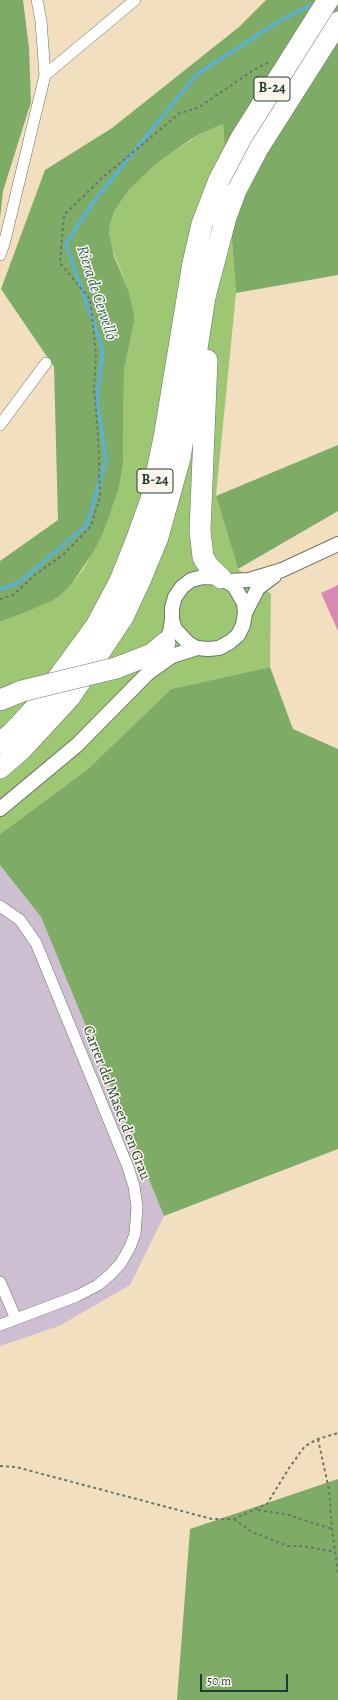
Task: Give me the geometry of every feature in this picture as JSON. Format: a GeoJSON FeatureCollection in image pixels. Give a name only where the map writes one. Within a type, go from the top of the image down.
{"type":"FeatureCollection","features":[{"type":"Feature","properties":{"kind":"highway","name":"B-24"},"geometry":{"type":"LineString","coordinates":[[0,768],[22,749],[70,697],[123,617],[142,576],[158,537],[180,458],[205,296],[219,242],[228,185],[241,138],[328,0]]}},
{"type":"Feature","properties":{"kind":"highway","name":"B-24"},"geometry":{"type":"LineString","coordinates":[[0,743],[13,732],[38,704],[96,626],[120,580],[151,499],[164,438],[192,263],[202,224],[228,185],[257,150],[338,22]]}},
{"type":"Feature","properties":{"kind":"highway"},"geometry":{"type":"LineString","coordinates":[[205,296],[209,323],[200,531],[203,557],[224,580]]}},
{"type":"Feature","properties":{"kind":"highway"},"geometry":{"type":"LineString","coordinates":[[0,700],[22,690],[116,668],[152,654],[165,643]]}},
{"type":"Feature","properties":{"kind":"street"},"geometry":{"type":"LineString","coordinates":[[0,255],[4,244],[44,75],[41,21],[37,0]]}},
{"type":"Feature","properties":{"kind":"street"},"geometry":{"type":"LineString","coordinates":[[44,75],[135,0]]}},
{"type":"Feature","properties":{"kind":"street"},"geometry":{"type":"LineString","coordinates":[[0,425],[46,363]]}},
{"type":"Feature","properties":{"kind":"street"},"geometry":{"type":"LineString","coordinates":[[148,672],[165,643],[172,620],[172,608],[175,597],[182,587],[192,580],[203,577],[224,580],[248,580],[282,570],[338,544]]}},
{"type":"Feature","properties":{"kind":"street"},"geometry":{"type":"LineString","coordinates":[[0,809],[77,746],[148,672],[172,656],[197,648],[219,648],[230,642],[238,635],[243,624],[245,613],[258,588],[282,570]]}},
{"type":"Feature","properties":{"kind":"street"},"geometry":{"type":"LineString","coordinates":[[224,580],[240,594],[245,613]]}},
{"type":"Feature","properties":{"kind":"street"},"geometry":{"type":"LineString","coordinates":[[172,620],[181,637],[197,648]]}},
{"type":"Feature","properties":{"kind":"street","name":"Carrer del Maset d'en Grau"},"geometry":{"type":"LineString","coordinates":[[0,906],[20,920],[36,943],[128,1167],[134,1186],[137,1207],[135,1234],[122,1263],[112,1274],[77,1296],[0,1325]]}},
{"type":"Feature","properties":{"kind":"street"},"geometry":{"type":"LineString","coordinates":[[0,1282],[16,1319]]}},
{"type":"Feature","properties":{"kind":"path"},"geometry":{"type":"LineString","coordinates":[[0,599],[13,595],[36,574],[64,554],[91,526],[100,497],[99,447],[94,387],[96,354],[90,299],[60,263],[64,215],[102,178],[180,113],[198,108],[252,71],[270,62]]}},
{"type":"Feature","properties":{"kind":"path"},"geometry":{"type":"LineString","coordinates":[[0,1466],[16,1467],[212,1519],[234,1519],[267,1504],[289,1468],[305,1446],[318,1439],[338,1433]]}},
{"type":"Feature","properties":{"kind":"path"},"geometry":{"type":"LineString","coordinates":[[318,1439],[329,1490],[332,1529],[338,1573]]}},
{"type":"Feature","properties":{"kind":"path"},"geometry":{"type":"LineString","coordinates":[[256,1510],[284,1514],[332,1529]]}},
{"type":"Feature","properties":{"kind":"path"},"geometry":{"type":"LineString","coordinates":[[234,1519],[252,1532],[288,1546],[302,1546],[335,1552]]}},
{"type":"Feature","properties":{"kind":"shaded area"},"geometry":{"type":"Polygon","coordinates":[[[0,865],[41,917],[164,1216],[130,1285],[59,1326],[0,1346],[0,865]]]}},
{"type":"Feature","properties":{"kind":"green space"},"geometry":{"type":"Polygon","coordinates":[[[0,0],[23,0],[29,48],[31,102],[3,191],[0,219],[0,0]]]}},
{"type":"Feature","properties":{"kind":"green space"},"geometry":{"type":"Polygon","coordinates":[[[266,0],[338,0],[338,275],[236,293],[223,124],[190,140],[156,164],[129,190],[115,210],[110,224],[109,234],[114,256],[129,292],[134,314],[134,323],[124,370],[123,465],[119,488],[104,531],[94,551],[71,585],[61,595],[52,601],[0,622],[0,561],[58,520],[54,367],[1,289],[45,170],[112,128],[239,27],[266,0]]]}},
{"type":"Feature","properties":{"kind":"green space"},"geometry":{"type":"Polygon","coordinates":[[[223,124],[236,293],[216,496],[238,569],[271,594],[270,667],[171,689],[88,769],[0,834],[0,622],[52,601],[61,595],[71,585],[84,568],[104,531],[119,488],[123,465],[124,370],[134,323],[134,314],[129,292],[111,246],[109,234],[110,224],[115,210],[129,190],[156,164],[200,134],[223,124]]]}},
{"type":"Feature","properties":{"kind":"green space"},"geometry":{"type":"Polygon","coordinates":[[[338,445],[338,511],[238,569],[216,496],[338,445]]]}},
{"type":"Feature","properties":{"kind":"green space"},"geometry":{"type":"Polygon","coordinates":[[[270,667],[293,729],[338,749],[338,1149],[164,1216],[41,917],[0,865],[0,834],[88,769],[171,689],[270,667]]]}},
{"type":"Feature","properties":{"kind":"green space"},"geometry":{"type":"Polygon","coordinates":[[[338,1479],[338,1700],[177,1700],[190,1529],[338,1479]]]}},
{"type":"Feature","properties":{"kind":"building"},"geometry":{"type":"Polygon","coordinates":[[[338,585],[338,631],[321,593],[338,585]]]}},
{"type":"Feature","properties":{"kind":"waterway","name":"Riera de Cervelló"},"geometry":{"type":"LineString","coordinates":[[0,589],[18,583],[87,525],[106,460],[97,400],[103,349],[66,244],[93,202],[197,74],[281,20],[316,3]]}}]}
